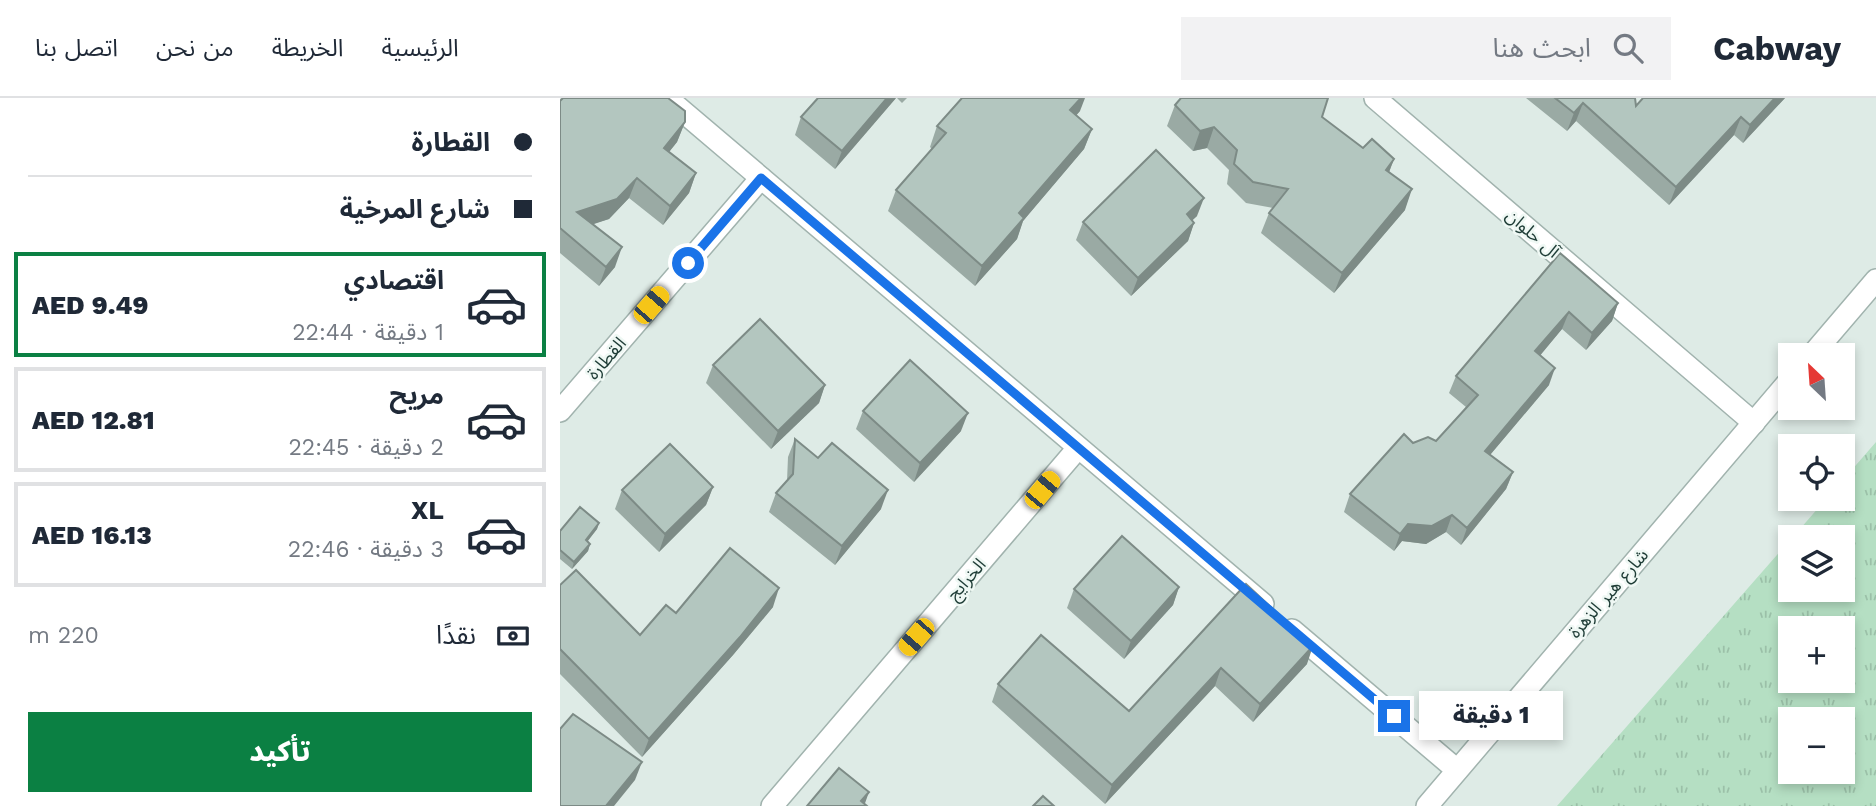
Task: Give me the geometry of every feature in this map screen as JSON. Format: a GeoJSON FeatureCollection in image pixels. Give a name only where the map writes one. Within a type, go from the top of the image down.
{"type":"FeatureCollection","features":[{"type":"Feature","properties":{"kind":"street"},"geometry":{"type":"LineString","coordinates":[[667,98],[1457,770]]}},
{"type":"Feature","properties":{"kind":"street","name":"آل حلوان"},"geometry":{"type":"LineString","coordinates":[[1376,98],[1754,423]]}},
{"type":"Feature","properties":{"kind":"street","name":"القطارة"},"geometry":{"type":"LineString","coordinates":[[560,411],[761,178]]}},
{"type":"Feature","properties":{"kind":"street"},"geometry":{"type":"LineString","coordinates":[[1822,343],[1876,280]]}},
{"type":"Feature","properties":{"kind":"street","name":"شارع هير الزهرة"},"geometry":{"type":"LineString","coordinates":[[1427,806],[1778,394]]}},
{"type":"Feature","properties":{"kind":"street","name":"الخرايج"},"geometry":{"type":"LineString","coordinates":[[772,806],[1078,448]]}},
{"type":"Feature","properties":{"kind":"green space"},"geometry":{"type":"Polygon","coordinates":[[[1876,442],[1876,806],[1557,806],[1778,554],[1778,602],[1855,602],[1855,525],[1803,525],[1816,511],[1855,511],[1855,466],[1876,442]]]}},
{"type":"Feature","properties":{"kind":"building"},"geometry":{"type":"Polygon","coordinates":[[[563,98],[668,98],[685,111],[685,122],[664,148],[696,173],[670,206],[637,178],[617,199],[577,212],[622,247],[606,267],[560,228],[560,101],[563,98]]]}},
{"type":"Feature","properties":{"kind":"building"},"geometry":{"type":"Polygon","coordinates":[[[818,98],[887,98],[842,151],[801,117],[818,98]]]}},
{"type":"Feature","properties":{"kind":"building"},"geometry":{"type":"Polygon","coordinates":[[[962,98],[1081,98],[1070,110],[1092,129],[1019,213],[1024,218],[982,266],[896,190],[946,133],[937,126],[962,98]]]}},
{"type":"Feature","properties":{"kind":"building"},"geometry":{"type":"Polygon","coordinates":[[[1181,98],[1328,98],[1322,117],[1363,148],[1372,139],[1394,159],[1386,170],[1412,189],[1342,273],[1269,213],[1288,189],[1253,182],[1234,164],[1237,150],[1214,127],[1200,131],[1175,105],[1181,98]]]}},
{"type":"Feature","properties":{"kind":"building"},"geometry":{"type":"Polygon","coordinates":[[[1555,98],[1635,98],[1636,106],[1643,98],[1775,98],[1750,125],[1741,117],[1676,187],[1583,103],[1574,113],[1555,98]]]}},
{"type":"Feature","properties":{"kind":"building"},"geometry":{"type":"Polygon","coordinates":[[[1156,150],[1204,198],[1187,214],[1194,223],[1138,278],[1083,222],[1156,150]]]}},
{"type":"Feature","properties":{"kind":"building"},"geometry":{"type":"Polygon","coordinates":[[[1560,253],[1618,303],[1592,333],[1569,312],[1535,351],[1555,368],[1485,451],[1513,472],[1467,528],[1452,515],[1432,526],[1408,524],[1400,534],[1350,494],[1404,434],[1413,443],[1428,437],[1436,441],[1478,395],[1456,376],[1560,253]]]}},
{"type":"Feature","properties":{"kind":"building"},"geometry":{"type":"Polygon","coordinates":[[[760,319],[825,385],[778,431],[713,365],[760,319]]]}},
{"type":"Feature","properties":{"kind":"building"},"geometry":{"type":"Polygon","coordinates":[[[910,360],[968,413],[920,463],[863,411],[910,360]]]}},
{"type":"Feature","properties":{"kind":"building"},"geometry":{"type":"Polygon","coordinates":[[[795,439],[818,458],[832,443],[888,490],[842,546],[776,493],[793,474],[795,439]]]}},
{"type":"Feature","properties":{"kind":"building"},"geometry":{"type":"Polygon","coordinates":[[[670,444],[713,487],[665,534],[622,490],[670,444]]]}},
{"type":"Feature","properties":{"kind":"building"},"geometry":{"type":"Polygon","coordinates":[[[580,507],[599,523],[586,540],[590,544],[574,562],[560,550],[560,531],[580,507]]]}},
{"type":"Feature","properties":{"kind":"building"},"geometry":{"type":"Polygon","coordinates":[[[1122,536],[1179,587],[1131,641],[1074,589],[1122,536]]]}},
{"type":"Feature","properties":{"kind":"building"},"geometry":{"type":"Polygon","coordinates":[[[730,548],[779,588],[740,637],[649,739],[560,649],[560,585],[576,570],[640,635],[666,605],[676,613],[730,548]]]}},
{"type":"Feature","properties":{"kind":"building"},"geometry":{"type":"Polygon","coordinates":[[[1246,584],[1313,646],[1260,704],[1221,668],[1112,785],[998,684],[1041,635],[1129,711],[1246,584]]]}},
{"type":"Feature","properties":{"kind":"building"},"geometry":{"type":"Polygon","coordinates":[[[573,714],[642,762],[606,806],[560,806],[560,729],[573,714]]]}},
{"type":"Feature","properties":{"kind":"building"},"geometry":{"type":"Polygon","coordinates":[[[839,768],[869,792],[861,801],[867,806],[807,806],[839,768]]]}},
{"type":"Feature","properties":{"kind":"building"},"geometry":{"type":"Polygon","coordinates":[[[1043,796],[1054,806],[1033,806],[1043,796]]]}},
{"type":"Feature","properties":{"kind":"route"},"geometry":{"type":"LineString","coordinates":[[688,263],[761,178],[1394,716]]}}]}
